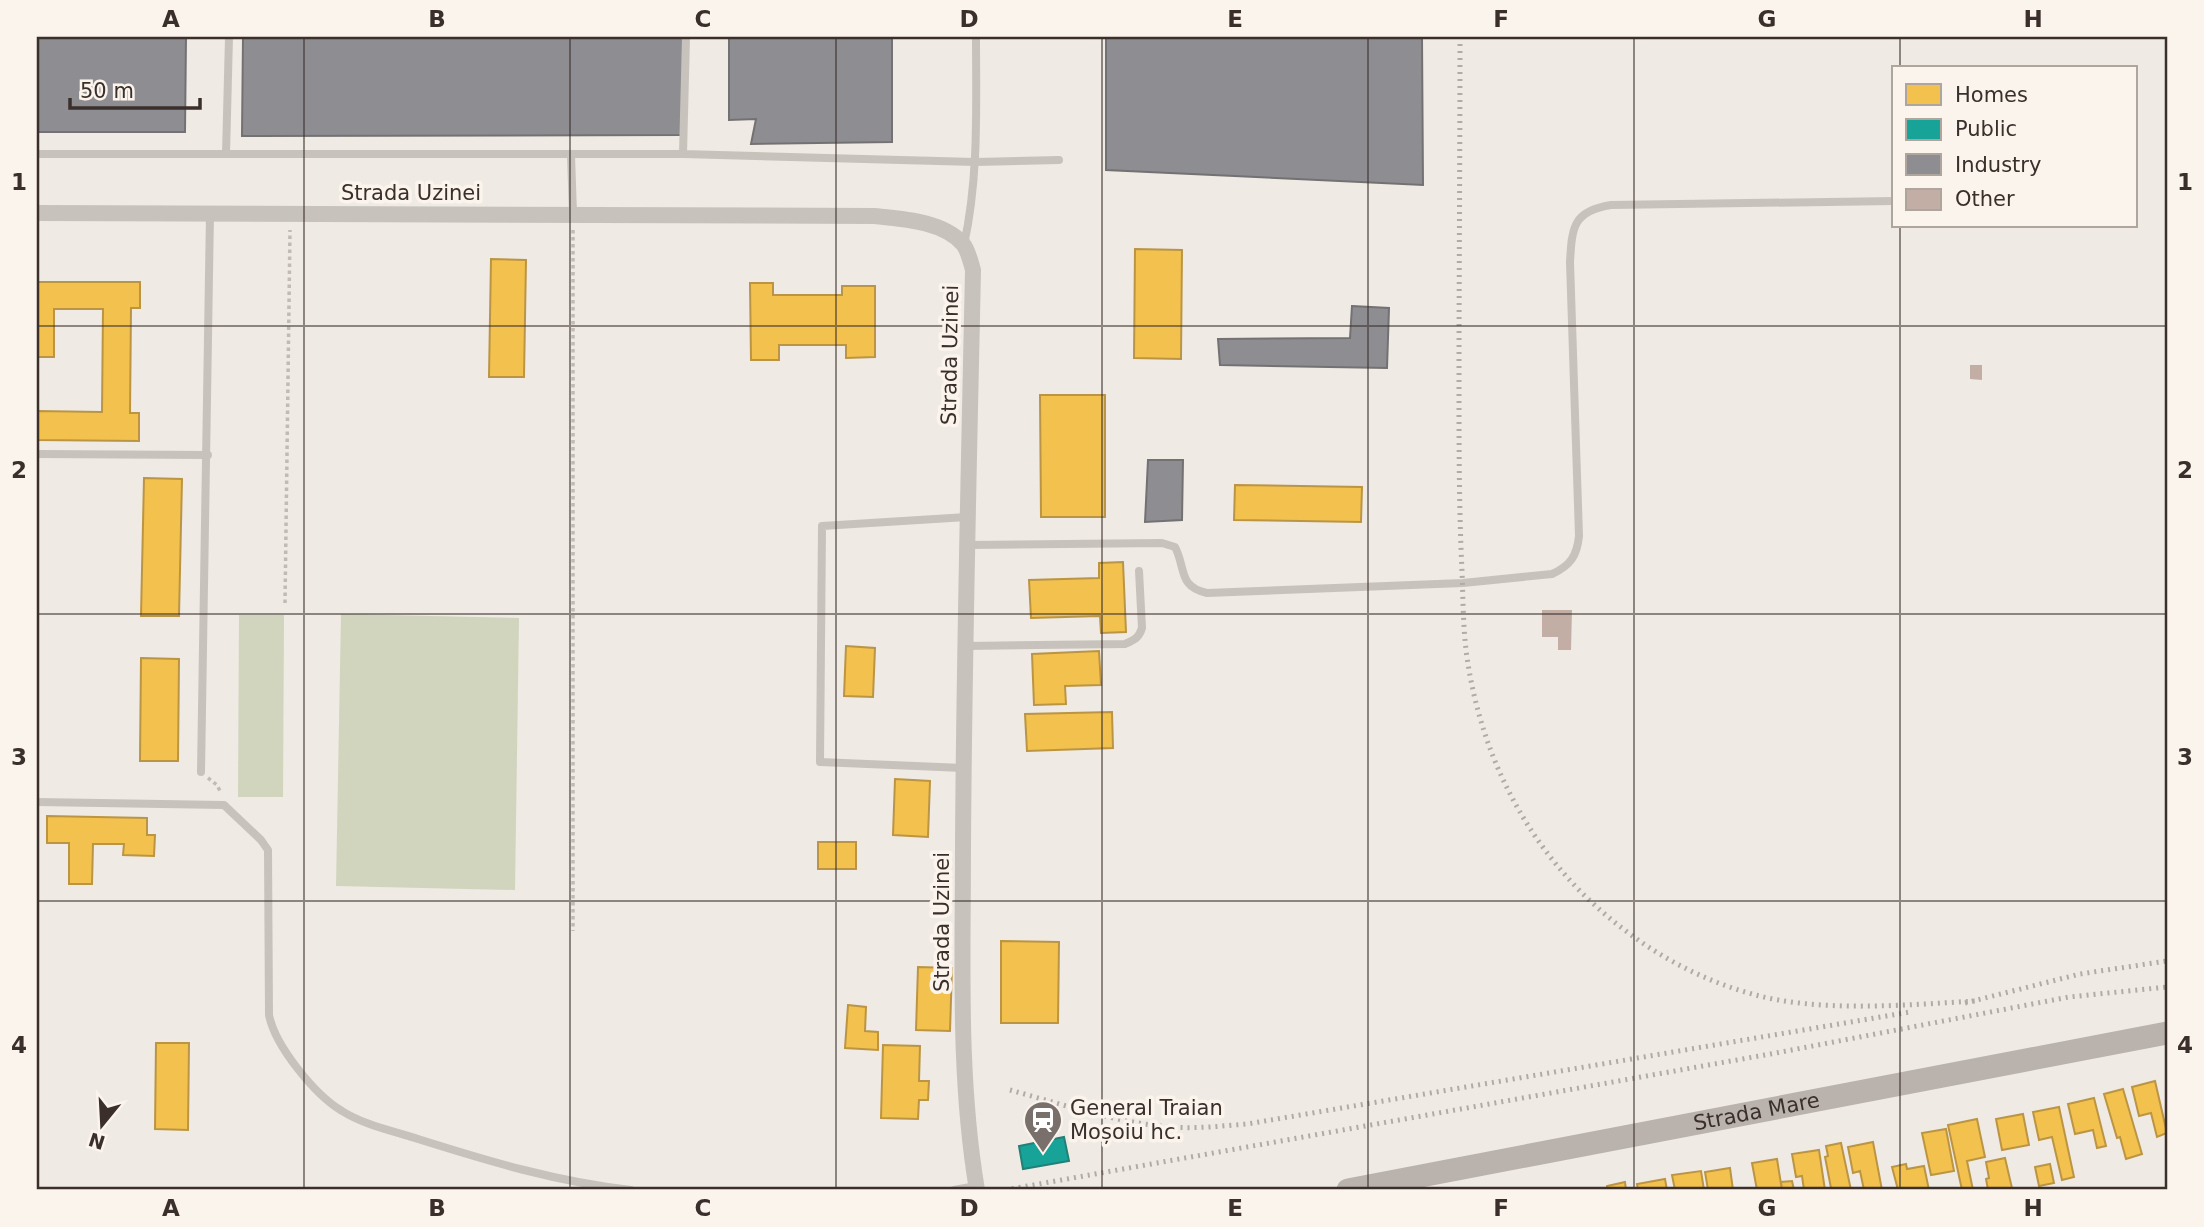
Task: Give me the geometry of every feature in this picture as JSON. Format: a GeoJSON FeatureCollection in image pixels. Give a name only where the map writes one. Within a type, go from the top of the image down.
{"type":"FeatureCollection","features":[{"type":"Feature","properties":{"kind":"main road","name":"Strada Mare"},"geometry":{"type":"LineString","coordinates":[[1348,1190],[2167,1033]]}},
{"type":"Feature","properties":{"kind":"street","name":"Strada Uzinei"},"geometry":{"type":"LineString","coordinates":[[37,213],[874,216],[909,220],[940,229],[964,245],[974,270],[963,768],[963,1032],[968,1134],[976,1188]]}},
{"type":"Feature","properties":{"kind":"lane"},"geometry":{"type":"LineString","coordinates":[[226,154],[229,37]]}},
{"type":"Feature","properties":{"kind":"lane"},"geometry":{"type":"LineString","coordinates":[[683,154],[686,37]]}},
{"type":"Feature","properties":{"kind":"lane"},"geometry":{"type":"LineString","coordinates":[[964,245],[973,205],[976,37]]}},
{"type":"Feature","properties":{"kind":"lane"},"geometry":{"type":"LineString","coordinates":[[37,154],[683,154],[975,162],[1059,160]]}},
{"type":"Feature","properties":{"kind":"lane"},"geometry":{"type":"LineString","coordinates":[[571,155],[573,214]]}},
{"type":"Feature","properties":{"kind":"lane"},"geometry":{"type":"LineString","coordinates":[[967,545],[1162,542],[1175,547],[1185,580],[1194,591],[1207,593],[1463,583],[1552,574],[1564,569],[1573,559],[1579,537],[1570,262],[1574,227],[1581,215],[1591,208],[1611,205],[1892,201]]}},
{"type":"Feature","properties":{"kind":"lane"},"geometry":{"type":"LineString","coordinates":[[201,772],[210,213]]}},
{"type":"Feature","properties":{"kind":"lane"},"geometry":{"type":"LineString","coordinates":[[37,454],[208,455]]}},
{"type":"Feature","properties":{"kind":"lane"},"geometry":{"type":"LineString","coordinates":[[963,768],[820,762],[822,526],[968,517]]}},
{"type":"Feature","properties":{"kind":"lane"},"geometry":{"type":"LineString","coordinates":[[965,646],[1125,644],[1135,640],[1140,636],[1142,628],[1139,571]]}},
{"type":"Feature","properties":{"kind":"lane"},"geometry":{"type":"LineString","coordinates":[[37,802],[224,805],[268,850],[269,1015],[272,1029],[281,1047],[326,1100],[344,1113],[365,1122],[489,1161],[581,1185],[631,1190]]}},
{"type":"Feature","properties":{"kind":"lane"},"geometry":{"type":"LineString","coordinates":[[954,1190],[976,1188]]}},
{"type":"Feature","properties":{"kind":"path"},"geometry":{"type":"LineString","coordinates":[[285,603],[290,214]]}},
{"type":"Feature","properties":{"kind":"path"},"geometry":{"type":"LineString","coordinates":[[573,214],[573,931]]}},
{"type":"Feature","properties":{"kind":"path"},"geometry":{"type":"LineString","coordinates":[[201,772],[217,785],[224,805]]}},
{"type":"Feature","properties":{"kind":"green space"},"geometry":{"type":"Polygon","coordinates":[[[341,614],[519,618],[515,890],[336,886],[341,614]]]}},
{"type":"Feature","properties":{"kind":"green space"},"geometry":{"type":"Polygon","coordinates":[[[239,615],[284,615],[283,797],[238,797],[239,615]]]}},
{"type":"Feature","properties":{"kind":"building: Homes"},"geometry":{"type":"Polygon","coordinates":[[[1135,249],[1182,250],[1181,359],[1134,358],[1135,249]]]}},
{"type":"Feature","properties":{"kind":"building: Homes"},"geometry":{"type":"Polygon","coordinates":[[[491,259],[526,260],[524,377],[489,377],[491,259]]]}},
{"type":"Feature","properties":{"kind":"building: Homes"},"geometry":{"type":"Polygon","coordinates":[[[37,282],[140,282],[140,308],[131,308],[130,413],[139,413],[139,441],[37,440],[37,411],[102,412],[103,309],[54,309],[54,357],[37,357],[37,282]]]}},
{"type":"Feature","properties":{"kind":"building: Homes"},"geometry":{"type":"Polygon","coordinates":[[[750,283],[773,283],[773,295],[842,295],[842,286],[875,286],[875,357],[846,358],[846,345],[779,345],[779,360],[751,360],[750,283]]]}},
{"type":"Feature","properties":{"kind":"building: Homes"},"geometry":{"type":"Polygon","coordinates":[[[1040,395],[1105,395],[1105,517],[1041,517],[1040,395]]]}},
{"type":"Feature","properties":{"kind":"building: Homes"},"geometry":{"type":"Polygon","coordinates":[[[144,478],[182,479],[179,616],[141,616],[144,478]]]}},
{"type":"Feature","properties":{"kind":"building: Homes"},"geometry":{"type":"Polygon","coordinates":[[[1235,485],[1362,487],[1361,522],[1234,520],[1235,485]]]}},
{"type":"Feature","properties":{"kind":"building: Homes"},"geometry":{"type":"Polygon","coordinates":[[[1123,562],[1126,632],[1101,633],[1100,616],[1031,618],[1029,580],[1099,578],[1099,563],[1123,562]]]}},
{"type":"Feature","properties":{"kind":"building: Homes"},"geometry":{"type":"Polygon","coordinates":[[[846,646],[875,648],[873,697],[844,696],[846,646]]]}},
{"type":"Feature","properties":{"kind":"building: Homes"},"geometry":{"type":"Polygon","coordinates":[[[1099,651],[1101,685],[1065,686],[1066,704],[1034,705],[1032,654],[1099,651]]]}},
{"type":"Feature","properties":{"kind":"building: Homes"},"geometry":{"type":"Polygon","coordinates":[[[141,658],[179,659],[178,761],[140,761],[141,658]]]}},
{"type":"Feature","properties":{"kind":"building: Homes"},"geometry":{"type":"Polygon","coordinates":[[[1112,712],[1113,748],[1027,751],[1025,714],[1112,712]]]}},
{"type":"Feature","properties":{"kind":"building: Homes"},"geometry":{"type":"Polygon","coordinates":[[[895,779],[930,781],[928,837],[893,835],[895,779]]]}},
{"type":"Feature","properties":{"kind":"building: Homes"},"geometry":{"type":"Polygon","coordinates":[[[47,816],[147,818],[147,835],[155,835],[154,856],[123,855],[124,844],[93,844],[92,884],[69,884],[69,843],[47,843],[47,816]]]}},
{"type":"Feature","properties":{"kind":"building: Homes"},"geometry":{"type":"Polygon","coordinates":[[[818,842],[856,842],[856,869],[818,869],[818,842]]]}},
{"type":"Feature","properties":{"kind":"building: Homes"},"geometry":{"type":"Polygon","coordinates":[[[1001,941],[1059,942],[1058,1023],[1001,1023],[1001,941]]]}},
{"type":"Feature","properties":{"kind":"building: Homes"},"geometry":{"type":"Polygon","coordinates":[[[918,967],[952,968],[950,1031],[916,1030],[918,967]]]}},
{"type":"Feature","properties":{"kind":"building: Homes"},"geometry":{"type":"Polygon","coordinates":[[[848,1005],[866,1007],[865,1031],[878,1032],[878,1050],[845,1048],[848,1005]]]}},
{"type":"Feature","properties":{"kind":"building: Homes"},"geometry":{"type":"Polygon","coordinates":[[[156,1043],[189,1043],[188,1130],[155,1129],[156,1043]]]}},
{"type":"Feature","properties":{"kind":"building: Homes"},"geometry":{"type":"Polygon","coordinates":[[[883,1045],[920,1046],[919,1081],[929,1081],[928,1100],[919,1100],[918,1119],[881,1118],[883,1045]]]}},
{"type":"Feature","properties":{"kind":"building: Homes"},"geometry":{"type":"Polygon","coordinates":[[[2155,1081],[2167,1133],[2157,1137],[2151,1113],[2139,1116],[2132,1087],[2155,1081]]]}},
{"type":"Feature","properties":{"kind":"building: Homes"},"geometry":{"type":"Polygon","coordinates":[[[2123,1089],[2142,1154],[2126,1159],[2104,1094],[2123,1089]]]}},
{"type":"Feature","properties":{"kind":"building: Homes"},"geometry":{"type":"Polygon","coordinates":[[[2094,1098],[2106,1146],[2097,1148],[2093,1130],[2075,1134],[2068,1104],[2094,1098]]]}},
{"type":"Feature","properties":{"kind":"building: Homes"},"geometry":{"type":"Polygon","coordinates":[[[2059,1107],[2074,1177],[2062,1180],[2052,1137],[2039,1140],[2033,1112],[2059,1107]]]}},
{"type":"Feature","properties":{"kind":"building: Homes"},"geometry":{"type":"Polygon","coordinates":[[[2023,1114],[2029,1145],[2002,1150],[1996,1119],[2023,1114]]]}},
{"type":"Feature","properties":{"kind":"building: Homes"},"geometry":{"type":"Polygon","coordinates":[[[1977,1119],[1985,1157],[1967,1161],[1973,1190],[1962,1190],[1948,1125],[1977,1119]]]}},
{"type":"Feature","properties":{"kind":"building: Homes"},"geometry":{"type":"Polygon","coordinates":[[[1946,1129],[1954,1171],[1931,1175],[1922,1133],[1946,1129]]]}},
{"type":"Feature","properties":{"kind":"building: Homes"},"geometry":{"type":"Polygon","coordinates":[[[1873,1142],[1882,1190],[1864,1190],[1860,1171],[1853,1173],[1848,1147],[1873,1142]]]}},
{"type":"Feature","properties":{"kind":"building: Homes"},"geometry":{"type":"Polygon","coordinates":[[[1841,1143],[1851,1190],[1831,1188],[1825,1157],[1828,1156],[1826,1146],[1841,1143]]]}},
{"type":"Feature","properties":{"kind":"building: Homes"},"geometry":{"type":"Polygon","coordinates":[[[1819,1150],[1825,1190],[1804,1190],[1802,1176],[1796,1177],[1792,1154],[1819,1150]]]}},
{"type":"Feature","properties":{"kind":"building: Homes"},"geometry":{"type":"Polygon","coordinates":[[[2005,1158],[2012,1188],[1988,1190],[1986,1162],[2005,1158]]]}},
{"type":"Feature","properties":{"kind":"building: Homes"},"geometry":{"type":"Polygon","coordinates":[[[1777,1159],[1782,1190],[1757,1190],[1752,1163],[1777,1159]]]}},
{"type":"Feature","properties":{"kind":"building: Homes"},"geometry":{"type":"Polygon","coordinates":[[[1906,1164],[1907,1169],[1924,1166],[1929,1190],[1898,1190],[1892,1167],[1906,1164]]]}},
{"type":"Feature","properties":{"kind":"building: Homes"},"geometry":{"type":"Polygon","coordinates":[[[2050,1164],[2054,1183],[2039,1186],[2035,1167],[2050,1164]]]}},
{"type":"Feature","properties":{"kind":"building: Homes"},"geometry":{"type":"Polygon","coordinates":[[[1730,1168],[1733,1190],[1708,1190],[1705,1172],[1730,1168]]]}},
{"type":"Feature","properties":{"kind":"building: Homes"},"geometry":{"type":"Polygon","coordinates":[[[1701,1171],[1704,1190],[1675,1190],[1672,1175],[1701,1171]]]}},
{"type":"Feature","properties":{"kind":"building: Homes"},"geometry":{"type":"Polygon","coordinates":[[[1665,1179],[1667,1190],[1638,1190],[1637,1184],[1665,1179]]]}},
{"type":"Feature","properties":{"kind":"building: Homes"},"geometry":{"type":"Polygon","coordinates":[[[1792,1181],[1794,1190],[1782,1190],[1781,1182],[1792,1181]]]}},
{"type":"Feature","properties":{"kind":"building: Homes"},"geometry":{"type":"Polygon","coordinates":[[[1625,1182],[1626,1190],[1607,1190],[1607,1186],[1625,1182]]]}},
{"type":"Feature","properties":{"kind":"building: Public"},"geometry":{"type":"Polygon","coordinates":[[[1064,1137],[1069,1161],[1023,1169],[1019,1146],[1064,1137]]]}},
{"type":"Feature","properties":{"kind":"building: Industry"},"geometry":{"type":"Polygon","coordinates":[[[37,37],[186,37],[185,132],[37,132],[37,37]]]}},
{"type":"Feature","properties":{"kind":"building: Industry"},"geometry":{"type":"Polygon","coordinates":[[[243,37],[686,37],[684,135],[242,136],[243,37]]]}},
{"type":"Feature","properties":{"kind":"building: Industry"},"geometry":{"type":"Polygon","coordinates":[[[729,37],[892,37],[892,142],[751,144],[756,119],[729,120],[729,37]]]}},
{"type":"Feature","properties":{"kind":"building: Industry"},"geometry":{"type":"Polygon","coordinates":[[[1106,37],[1422,37],[1423,185],[1106,170],[1106,37]]]}},
{"type":"Feature","properties":{"kind":"building: Industry"},"geometry":{"type":"Polygon","coordinates":[[[1352,306],[1389,308],[1387,368],[1220,365],[1218,339],[1350,338],[1352,306]]]}},
{"type":"Feature","properties":{"kind":"building: Industry"},"geometry":{"type":"Polygon","coordinates":[[[1148,460],[1183,460],[1182,520],[1145,522],[1148,460]]]}},
{"type":"Feature","properties":{"kind":"building: Other"},"geometry":{"type":"Polygon","coordinates":[[[1970,365],[1982,365],[1982,380],[1970,379],[1970,365]]]}},
{"type":"Feature","properties":{"kind":"building: Other"},"geometry":{"type":"Polygon","coordinates":[[[1542,610],[1572,610],[1571,650],[1558,650],[1558,637],[1542,637],[1542,610]]]}},
{"type":"Feature","properties":{"kind":"railway"},"geometry":{"type":"LineString","coordinates":[[1460,37],[1459,455],[1465,640],[1480,718],[1504,782],[1520,812],[1560,868],[1601,911],[1640,942],[1705,977],[1752,994],[1805,1004],[1862,1006],[1975,1001]]}},
{"type":"Feature","properties":{"kind":"railway"},"geometry":{"type":"LineString","coordinates":[[1965,1003],[2080,974],[2167,961]]}},
{"type":"Feature","properties":{"kind":"railway"},"geometry":{"type":"LineString","coordinates":[[1005,1190],[1776,1053],[2069,997],[2167,987]]}},
{"type":"Feature","properties":{"kind":"railway"},"geometry":{"type":"LineString","coordinates":[[1010,1090],[1150,1125],[1189,1128],[1247,1124],[1910,1012]]}},
{"type":"Feature","properties":{"kind":"place","name":"General Traian Moșoiu hc."},"geometry":{"type":"Point","coordinates":[1043,1154]}}]}
